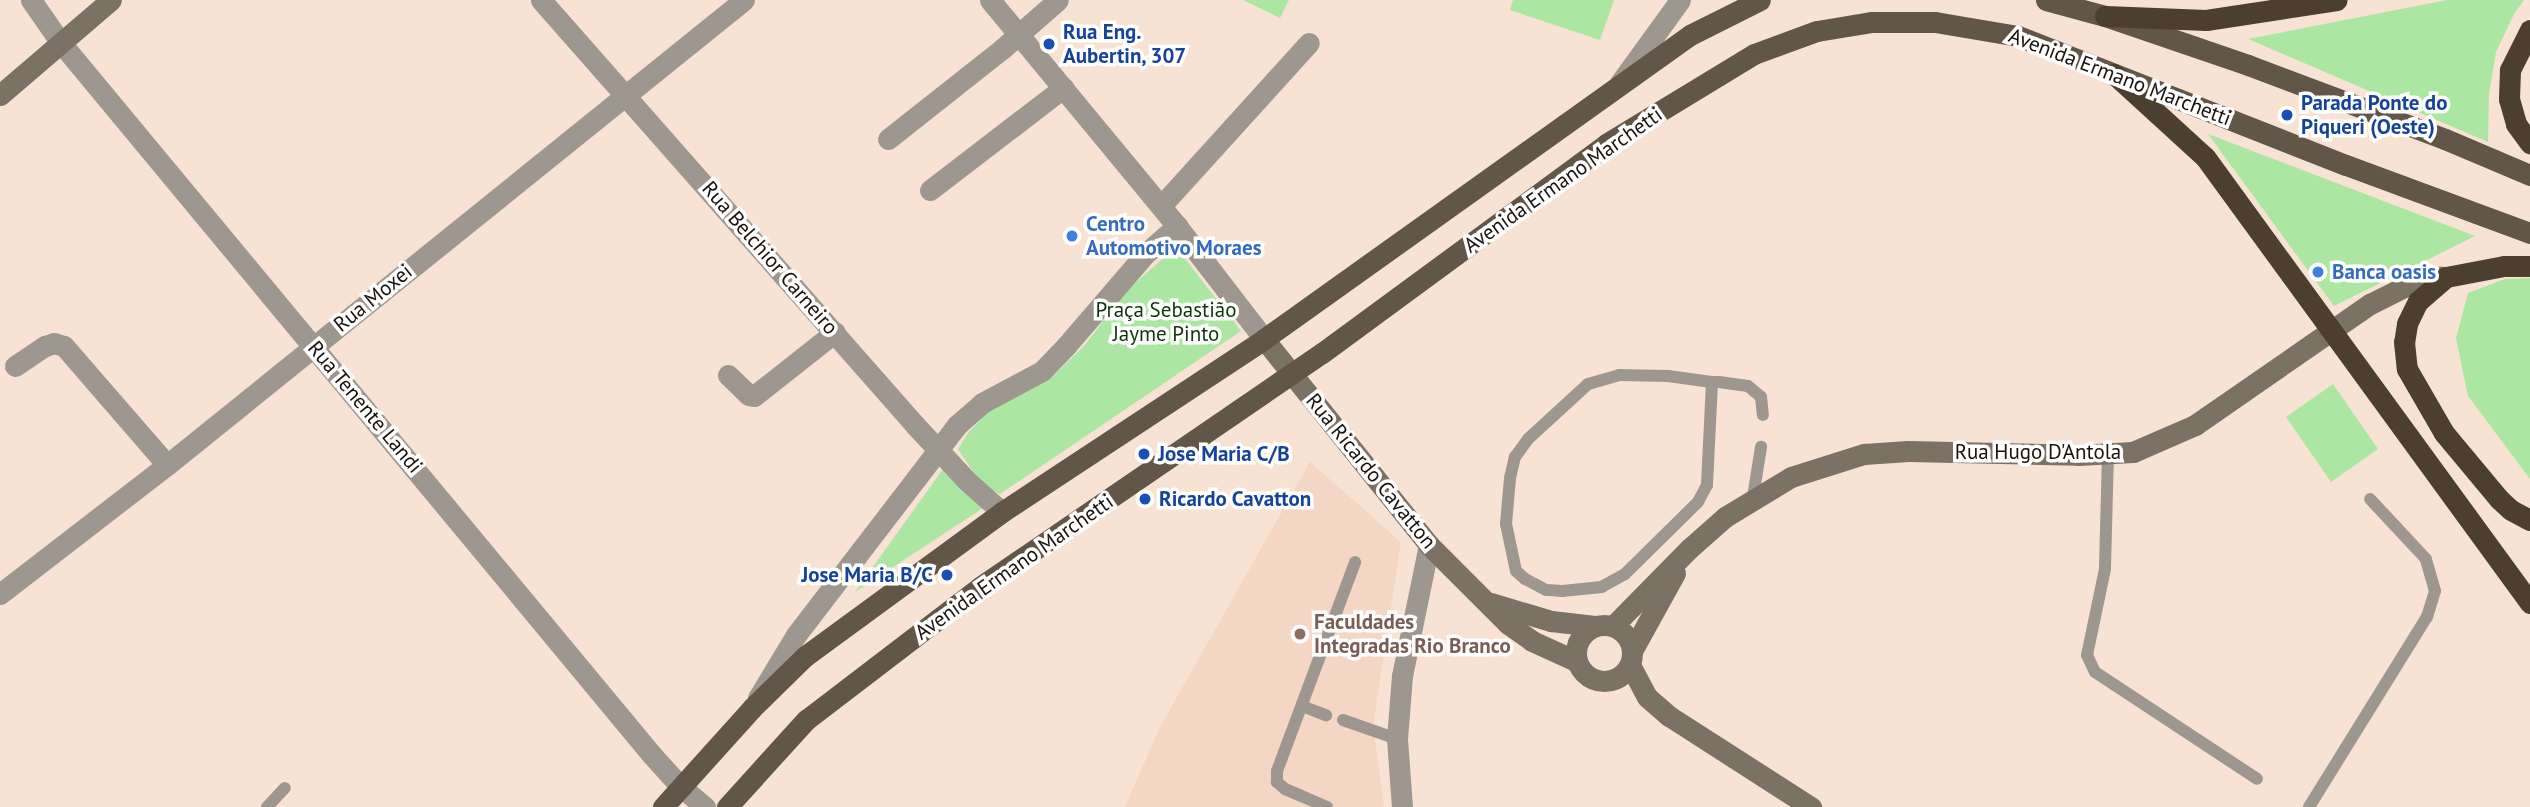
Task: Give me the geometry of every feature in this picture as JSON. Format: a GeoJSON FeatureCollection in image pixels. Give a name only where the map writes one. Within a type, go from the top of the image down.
{"type":"FeatureCollection","features":[{"type":"Feature","properties":{"kind":"highway"},"geometry":{"type":"LineString","coordinates":[[2105,16],[2206,20],[2336,0]]}},
{"type":"Feature","properties":{"kind":"highway"},"geometry":{"type":"LineString","coordinates":[[2530,30],[2510,70],[2509,99],[2516,124],[2530,143]]}},
{"type":"Feature","properties":{"kind":"highway"},"geometry":{"type":"LineString","coordinates":[[2114,74],[2205,157],[2530,603]]}},
{"type":"Feature","properties":{"kind":"highway"},"geometry":{"type":"LineString","coordinates":[[2530,266],[2477,270],[2446,277],[2418,301],[2407,324],[2404,342],[2407,369],[2444,433],[2499,499],[2511,510],[2530,520]]}},
{"type":"Feature","properties":{"kind":"main road","name":"Avenida Ermano Marchetti"},"geometry":{"type":"LineString","coordinates":[[663,807],[752,708],[804,657],[1002,512],[1264,339],[1614,92],[1690,35],[1760,0]]}},
{"type":"Feature","properties":{"kind":"main road"},"geometry":{"type":"LineString","coordinates":[[2046,0],[2105,16],[2308,87],[2530,175]]}},
{"type":"Feature","properties":{"kind":"main road","name":"Avenida Ermano Marchetti"},"geometry":{"type":"LineString","coordinates":[[727,807],[806,720],[980,586],[1292,374],[1606,145],[1755,54],[1816,31],[1872,22],[1935,22],[2018,36],[2530,233]]}},
{"type":"Feature","properties":{"kind":"street","name":"Rua Tenente Landi"},"geometry":{"type":"LineString","coordinates":[[31,0],[61,43],[680,786],[705,807]]}},
{"type":"Feature","properties":{"kind":"street"},"geometry":{"type":"LineString","coordinates":[[0,95],[111,0]]}},
{"type":"Feature","properties":{"kind":"street","name":"Rua Belchior Carneiro"},"geometry":{"type":"LineString","coordinates":[[541,0],[938,449],[1002,512]]}},
{"type":"Feature","properties":{"kind":"street","name":"Rua Moxei"},"geometry":{"type":"LineString","coordinates":[[0,594],[167,465],[625,93],[744,0]]}},
{"type":"Feature","properties":{"kind":"street"},"geometry":{"type":"LineString","coordinates":[[990,0],[1161,206],[1264,339]]}},
{"type":"Feature","properties":{"kind":"street"},"geometry":{"type":"LineString","coordinates":[[888,139],[1058,0]]}},
{"type":"Feature","properties":{"kind":"street"},"geometry":{"type":"LineString","coordinates":[[1614,92],[1680,0]]}},
{"type":"Feature","properties":{"kind":"street"},"geometry":{"type":"LineString","coordinates":[[1161,206],[1309,43]]}},
{"type":"Feature","properties":{"kind":"street"},"geometry":{"type":"LineString","coordinates":[[930,190],[1063,88]]}},
{"type":"Feature","properties":{"kind":"street"},"geometry":{"type":"LineString","coordinates":[[752,708],[796,635],[957,425],[982,403],[1042,371],[1144,254],[1177,226]]}},
{"type":"Feature","properties":{"kind":"street","name":"Rua Hugo D'Antola"},"geometry":{"type":"LineString","coordinates":[[1604,626],[1690,548],[1753,498],[1791,477],[1864,454],[1908,451],[2078,455],[2133,452],[2195,425],[2370,304],[2426,276],[2446,277]]}},
{"type":"Feature","properties":{"kind":"street"},"geometry":{"type":"LineString","coordinates":[[728,375],[749,395],[754,396],[835,332]]}},
{"type":"Feature","properties":{"kind":"street","name":"Rua Ricardo Cavatton"},"geometry":{"type":"LineString","coordinates":[[1264,339],[1429,545],[1483,599],[1532,641],[1576,661]]}},
{"type":"Feature","properties":{"kind":"street"},"geometry":{"type":"LineString","coordinates":[[15,366],[54,342],[64,346],[167,465]]}},
{"type":"Feature","properties":{"kind":"street"},"geometry":{"type":"LineString","coordinates":[[1402,807],[1397,739],[1402,676],[1429,545]]}},
{"type":"Feature","properties":{"kind":"street","name":"Rua Hugo D'Antola"},"geometry":{"type":"LineString","coordinates":[[1631,658],[1690,548]]}},
{"type":"Feature","properties":{"kind":"street","name":"Rua Ricardo Cavatton"},"geometry":{"type":"LineString","coordinates":[[1483,599],[1551,621],[1604,626]]}},
{"type":"Feature","properties":{"kind":"street"},"geometry":{"type":"LineString","coordinates":[[1631,658],[1616,679],[1597,681],[1588,677],[1576,661],[1577,644],[1581,636],[1604,626],[1626,635],[1631,658],[1647,697],[1669,716],[1811,807]]}},
{"type":"Feature","properties":{"kind":"lane"},"geometry":{"type":"LineString","coordinates":[[1712,382],[1707,485],[1698,502],[1625,574],[1602,587],[1562,591],[1546,590],[1516,570],[1506,524],[1510,478],[1516,457],[1528,439],[1588,384],[1602,377],[1668,376],[1712,382],[1753,388],[1762,397],[1763,415]]}},
{"type":"Feature","properties":{"kind":"lane"},"geometry":{"type":"LineString","coordinates":[[1753,498],[1761,447]]}},
{"type":"Feature","properties":{"kind":"lane"},"geometry":{"type":"LineString","coordinates":[[2108,453],[2105,569],[2087,655],[2095,672],[2258,779]]}},
{"type":"Feature","properties":{"kind":"lane"},"geometry":{"type":"LineString","coordinates":[[2309,807],[2427,617],[2435,591],[2426,559],[2370,499]]}},
{"type":"Feature","properties":{"kind":"lane"},"geometry":{"type":"LineString","coordinates":[[1327,807],[1285,789],[1277,782],[1277,771],[1355,562]]}},
{"type":"Feature","properties":{"kind":"lane"},"geometry":{"type":"LineString","coordinates":[[1302,706],[1326,715]]}},
{"type":"Feature","properties":{"kind":"lane"},"geometry":{"type":"LineString","coordinates":[[1343,720],[1397,739]]}},
{"type":"Feature","properties":{"kind":"lane"},"geometry":{"type":"LineString","coordinates":[[267,807],[285,788]]}},
{"type":"Feature","properties":{"kind":"shaded area","name":"Faculdades Integradas Rio Branco"},"geometry":{"type":"Polygon","coordinates":[[[1310,462],[1401,542],[1373,726],[1384,807],[1125,807],[1160,727],[1310,462]]]}},
{"type":"Feature","properties":{"kind":"green space"},"geometry":{"type":"Polygon","coordinates":[[[1243,0],[1289,0],[1280,18],[1243,0]]]}},
{"type":"Feature","properties":{"kind":"green space"},"geometry":{"type":"Polygon","coordinates":[[[1513,0],[1614,0],[1600,40],[1510,10],[1513,0]]]}},
{"type":"Feature","properties":{"kind":"green space"},"geometry":{"type":"Polygon","coordinates":[[[2447,0],[2524,0],[2514,14],[2496,52],[2489,94],[2488,142],[2248,39],[2447,0]]]}},
{"type":"Feature","properties":{"kind":"green space"},"geometry":{"type":"Polygon","coordinates":[[[2208,134],[2475,236],[2334,306],[2208,134]]]}},
{"type":"Feature","properties":{"kind":"green space","name":"Praça Sebastião Jayme Pinto"},"geometry":{"type":"Polygon","coordinates":[[[1176,247],[1241,331],[1000,494],[982,485],[958,449],[968,433],[989,411],[1049,380],[1084,346],[1126,291],[1176,247]]]}},
{"type":"Feature","properties":{"kind":"green space"},"geometry":{"type":"Polygon","coordinates":[[[2530,278],[2530,479],[2468,396],[2456,338],[2468,293],[2505,279],[2530,278]]]}},
{"type":"Feature","properties":{"kind":"green space"},"geometry":{"type":"Polygon","coordinates":[[[2333,384],[2378,449],[2331,482],[2286,417],[2333,384]]]}},
{"type":"Feature","properties":{"kind":"green space"},"geometry":{"type":"Polygon","coordinates":[[[943,469],[983,508],[855,592],[943,469]]]}},
{"type":"Feature","properties":{"kind":"place","name":"Rua Eng. Aubertin, 307"},"geometry":{"type":"Point","coordinates":[1049,44]}},
{"type":"Feature","properties":{"kind":"place","name":"Parada Ponte do Piqueri (Oeste)"},"geometry":{"type":"Point","coordinates":[2287,115]}},
{"type":"Feature","properties":{"kind":"place","name":"Centro Automotivo Moraes"},"geometry":{"type":"Point","coordinates":[1072,236]}},
{"type":"Feature","properties":{"kind":"place","name":"Banca oasis"},"geometry":{"type":"Point","coordinates":[2318,272]}},
{"type":"Feature","properties":{"kind":"place","name":"Jose Maria C/B"},"geometry":{"type":"Point","coordinates":[1144,454]}},
{"type":"Feature","properties":{"kind":"place","name":"Ricardo Cavatton"},"geometry":{"type":"Point","coordinates":[1145,499]}},
{"type":"Feature","properties":{"kind":"place","name":"Jose Maria B/C"},"geometry":{"type":"Point","coordinates":[947,575]}},
{"type":"Feature","properties":{"kind":"place","name":"Faculdades Integradas Rio Branco"},"geometry":{"type":"Point","coordinates":[1300,634]}}]}
